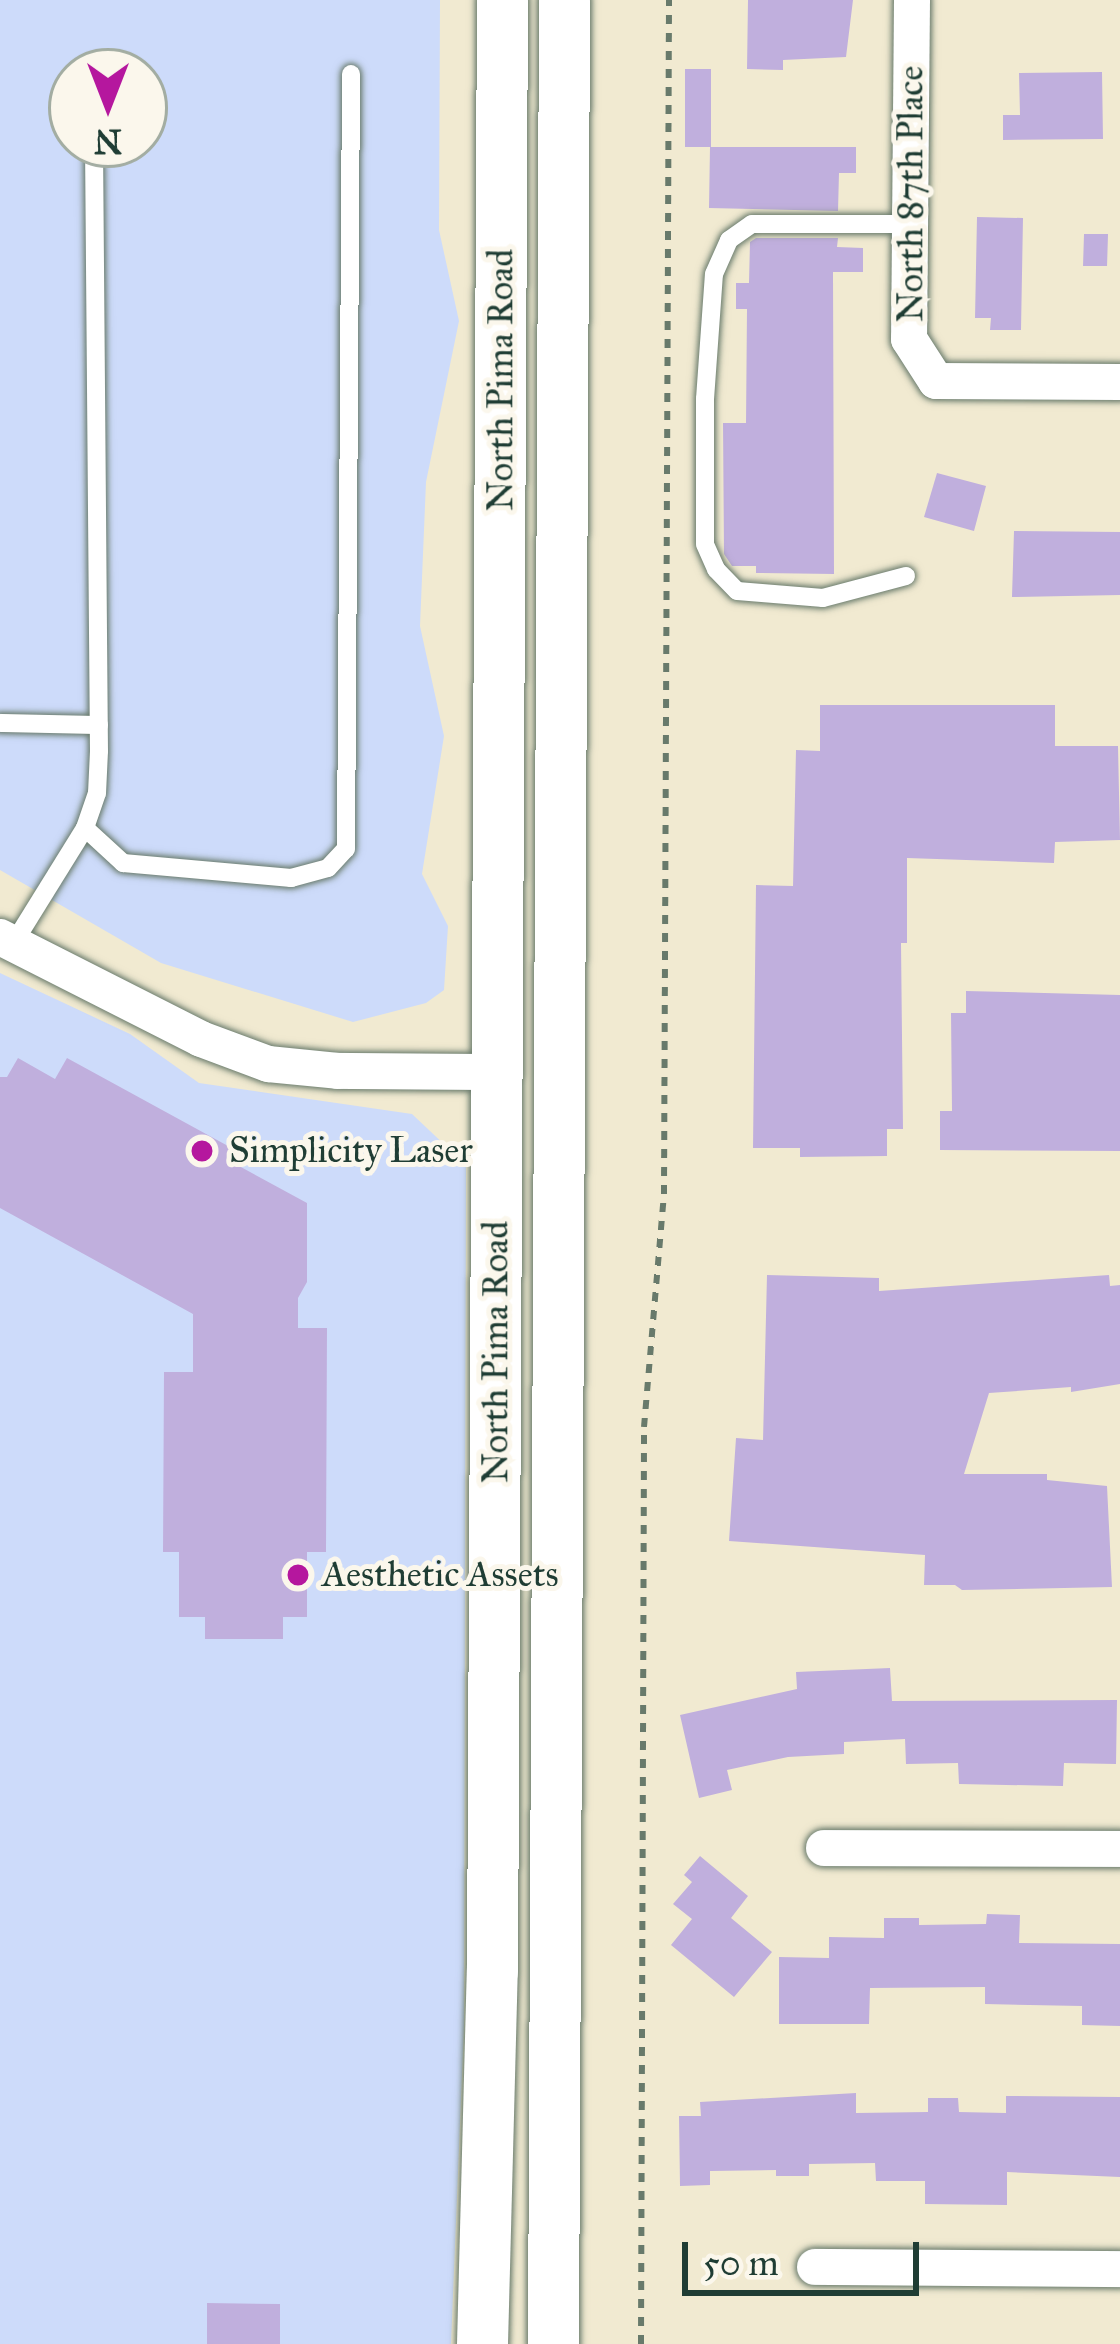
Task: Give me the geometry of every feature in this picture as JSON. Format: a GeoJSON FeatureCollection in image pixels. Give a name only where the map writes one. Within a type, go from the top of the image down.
{"type":"FeatureCollection","features":[{"type":"Feature","properties":{"kind":"main road","name":"North Pima Road"},"geometry":{"type":"LineString","coordinates":[[482,2344],[493,1971],[502,0]]}},
{"type":"Feature","properties":{"kind":"main road","name":"North Pima Road"},"geometry":{"type":"LineString","coordinates":[[553,2344],[564,0]]}},
{"type":"Feature","properties":{"kind":"main road"},"geometry":{"type":"LineString","coordinates":[[555,1672],[531,1550],[531,1131],[520,1092],[498,1072],[531,992],[533,544],[562,419]]}},
{"type":"Feature","properties":{"kind":"street","name":"North 87th Place"},"geometry":{"type":"LineString","coordinates":[[911,0],[910,339],[935,381],[1120,382]]}},
{"type":"Feature","properties":{"kind":"street"},"geometry":{"type":"LineString","coordinates":[[7,940],[201,1039],[268,1064],[338,1071],[498,1072]]}},
{"type":"Feature","properties":{"kind":"street"},"geometry":{"type":"LineString","coordinates":[[824,1848],[1120,1849]]}},
{"type":"Feature","properties":{"kind":"street"},"geometry":{"type":"LineString","coordinates":[[815,2267],[1120,2269]]}},
{"type":"Feature","properties":{"kind":"lane"},"geometry":{"type":"LineString","coordinates":[[85,828],[123,863],[292,878],[328,868],[346,849],[351,74]]}},
{"type":"Feature","properties":{"kind":"lane"},"geometry":{"type":"LineString","coordinates":[[7,940],[85,828],[97,793],[94,168]]}},
{"type":"Feature","properties":{"kind":"lane"},"geometry":{"type":"LineString","coordinates":[[905,576],[868,590],[823,598],[737,591],[716,569],[705,544],[705,399],[714,274],[729,240],[752,224],[910,224]]}},
{"type":"Feature","properties":{"kind":"lane"},"geometry":{"type":"LineString","coordinates":[[0,723],[99,725]]}},
{"type":"Feature","properties":{"kind":"path"},"geometry":{"type":"LineString","coordinates":[[641,2344],[644,1426],[664,1194],[669,0]]}},
{"type":"Feature","properties":{"kind":"shaded area"},"geometry":{"type":"Polygon","coordinates":[[[0,0],[440,0],[439,230],[459,321],[426,482],[420,626],[444,736],[422,874],[448,926],[444,990],[426,1003],[353,1022],[161,963],[0,870],[0,0]]]}},
{"type":"Feature","properties":{"kind":"shaded area"},"geometry":{"type":"Polygon","coordinates":[[[0,973],[130,1034],[199,1083],[412,1114],[466,1165],[464,2026],[451,2344],[0,2344],[0,973]]]}},
{"type":"Feature","properties":{"kind":"building"},"geometry":{"type":"Polygon","coordinates":[[[748,0],[853,0],[846,57],[783,60],[783,70],[747,69],[748,0]]]}},
{"type":"Feature","properties":{"kind":"building"},"geometry":{"type":"Polygon","coordinates":[[[685,69],[711,69],[711,147],[685,147],[685,69]]]}},
{"type":"Feature","properties":{"kind":"building"},"geometry":{"type":"Polygon","coordinates":[[[1102,72],[1103,139],[1003,140],[1003,115],[1020,115],[1019,73],[1102,72]]]}},
{"type":"Feature","properties":{"kind":"building"},"geometry":{"type":"Polygon","coordinates":[[[710,147],[856,147],[856,173],[839,173],[838,211],[709,208],[710,147]]]}},
{"type":"Feature","properties":{"kind":"building"},"geometry":{"type":"Polygon","coordinates":[[[977,217],[1023,218],[1021,330],[990,330],[991,318],[975,318],[977,217]]]}},
{"type":"Feature","properties":{"kind":"building"},"geometry":{"type":"Polygon","coordinates":[[[1084,234],[1108,234],[1107,266],[1083,266],[1084,234]]]}},
{"type":"Feature","properties":{"kind":"building"},"geometry":{"type":"Polygon","coordinates":[[[756,238],[838,238],[837,247],[863,248],[863,272],[833,272],[834,574],[756,573],[756,566],[732,566],[724,554],[723,423],[746,423],[747,309],[736,309],[736,283],[749,283],[750,242],[756,238]]]}},
{"type":"Feature","properties":{"kind":"building"},"geometry":{"type":"Polygon","coordinates":[[[937,473],[986,486],[974,531],[924,517],[937,473]]]}},
{"type":"Feature","properties":{"kind":"building"},"geometry":{"type":"Polygon","coordinates":[[[1014,531],[1120,532],[1120,595],[1012,597],[1014,531]]]}},
{"type":"Feature","properties":{"kind":"building"},"geometry":{"type":"Polygon","coordinates":[[[820,705],[1055,705],[1055,746],[1118,746],[1120,840],[1055,842],[1054,863],[907,858],[907,943],[901,943],[903,1129],[887,1129],[887,1156],[800,1157],[800,1148],[753,1148],[756,885],[793,886],[796,750],[820,751],[820,705]]]}},
{"type":"Feature","properties":{"kind":"building"},"geometry":{"type":"Polygon","coordinates":[[[966,991],[1120,995],[1120,1151],[940,1150],[940,1111],[952,1111],[951,1013],[966,1013],[966,991]]]}},
{"type":"Feature","properties":{"kind":"building"},"geometry":{"type":"Polygon","coordinates":[[[18,1058],[55,1079],[67,1058],[239,1152],[239,1166],[307,1203],[307,1282],[298,1298],[298,1328],[327,1328],[326,1552],[307,1552],[307,1617],[283,1617],[283,1639],[205,1639],[205,1617],[179,1617],[179,1552],[163,1552],[164,1372],[193,1372],[193,1314],[0,1208],[0,1077],[7,1077],[18,1058]]]}},
{"type":"Feature","properties":{"kind":"building"},"geometry":{"type":"Polygon","coordinates":[[[767,1275],[879,1278],[879,1291],[1109,1275],[1110,1286],[1120,1285],[1120,1384],[1071,1392],[1071,1387],[989,1393],[964,1474],[1047,1474],[1047,1480],[1107,1486],[1112,1587],[962,1590],[955,1585],[924,1585],[925,1555],[729,1541],[736,1438],[763,1440],[767,1275]]]}},
{"type":"Feature","properties":{"kind":"building"},"geometry":{"type":"Polygon","coordinates":[[[890,1668],[892,1701],[1117,1700],[1116,1764],[1064,1763],[1063,1786],[959,1784],[958,1763],[906,1764],[905,1739],[844,1742],[844,1754],[788,1757],[727,1770],[732,1790],[699,1798],[680,1715],[797,1689],[796,1672],[890,1668]]]}},
{"type":"Feature","properties":{"kind":"building"},"geometry":{"type":"Polygon","coordinates":[[[700,1856],[748,1896],[731,1918],[772,1952],[734,1997],[671,1945],[692,1919],[673,1904],[692,1882],[684,1875],[700,1856]]]}},
{"type":"Feature","properties":{"kind":"building"},"geometry":{"type":"Polygon","coordinates":[[[987,1914],[1020,1915],[1019,1943],[1120,1944],[1120,2026],[1082,2025],[1082,2006],[985,2004],[985,1987],[870,1988],[869,2024],[779,2024],[779,1957],[829,1958],[829,1937],[884,1938],[884,1918],[919,1918],[919,1925],[986,1924],[987,1914]]]}},
{"type":"Feature","properties":{"kind":"building"},"geometry":{"type":"Polygon","coordinates":[[[856,2093],[856,2113],[928,2112],[928,2098],[958,2098],[959,2112],[1006,2113],[1006,2096],[1120,2097],[1120,2177],[1007,2172],[1007,2205],[925,2204],[925,2181],[876,2181],[875,2163],[809,2164],[809,2176],[776,2176],[776,2170],[710,2171],[710,2185],[680,2186],[679,2116],[701,2116],[700,2102],[856,2093]]]}},
{"type":"Feature","properties":{"kind":"building"},"geometry":{"type":"Polygon","coordinates":[[[207,2303],[280,2304],[280,2344],[207,2344],[207,2303]]]}},
{"type":"Feature","properties":{"kind":"place","name":"Simplicity Laser"},"geometry":{"type":"Point","coordinates":[202,1151]}},
{"type":"Feature","properties":{"kind":"place","name":"Aesthetic Assets"},"geometry":{"type":"Point","coordinates":[298,1575]}}]}
